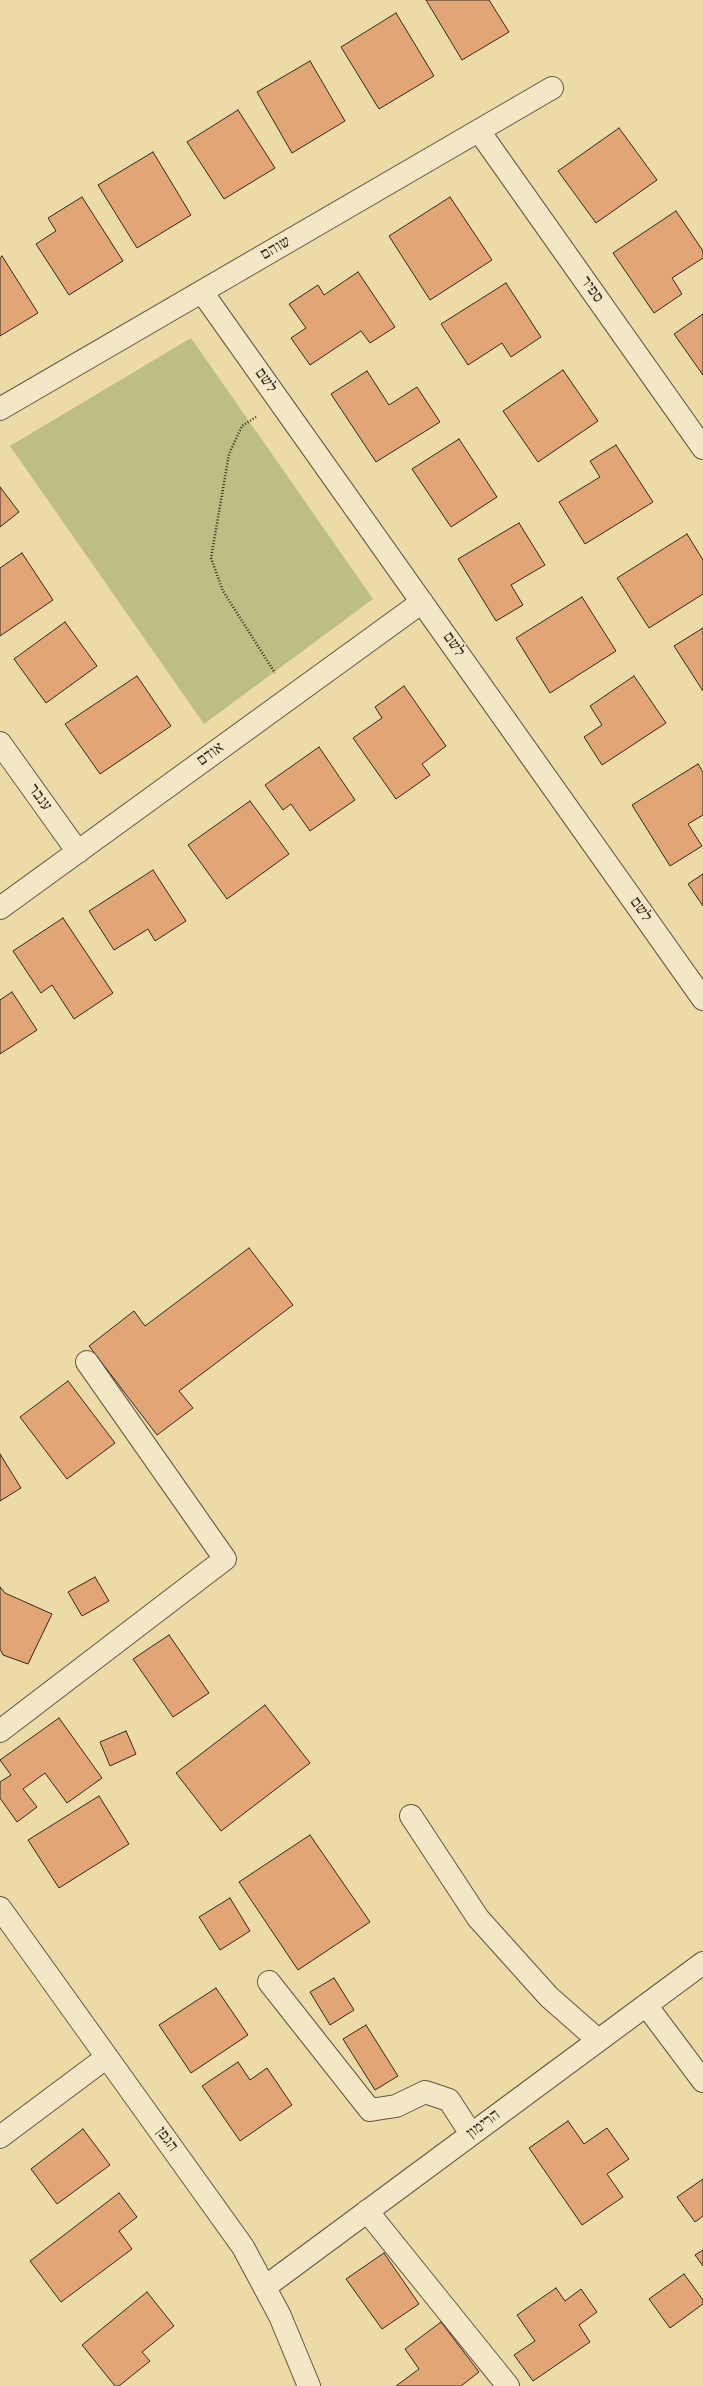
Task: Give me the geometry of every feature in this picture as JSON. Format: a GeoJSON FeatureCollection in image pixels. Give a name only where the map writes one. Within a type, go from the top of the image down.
{"type":"FeatureCollection","features":[{"type":"Feature","properties":{"kind":"street","name":"שוהם"},"geometry":{"type":"LineString","coordinates":[[0,409],[552,88]]}},
{"type":"Feature","properties":{"kind":"street","name":"ספיר"},"geometry":{"type":"LineString","coordinates":[[479,131],[703,448]]}},
{"type":"Feature","properties":{"kind":"street","name":"לשם"},"geometry":{"type":"LineString","coordinates":[[202,292],[703,999]]}},
{"type":"Feature","properties":{"kind":"street","name":"אודם"},"geometry":{"type":"LineString","coordinates":[[0,908],[422,602]]}},
{"type":"Feature","properties":{"kind":"street","name":"ענבר"},"geometry":{"type":"LineString","coordinates":[[0,743],[78,852]]}},
{"type":"Feature","properties":{"kind":"street"},"geometry":{"type":"LineString","coordinates":[[0,1731],[225,1559],[87,1362]]}},
{"type":"Feature","properties":{"kind":"street"},"geometry":{"type":"LineString","coordinates":[[411,1816],[478,1918],[549,1997],[598,2040]]}},
{"type":"Feature","properties":{"kind":"street","name":"הגפן"},"geometry":{"type":"LineString","coordinates":[[0,1908],[243,2248],[280,2316],[309,2386]]}},
{"type":"Feature","properties":{"kind":"street","name":"הרימון"},"geometry":{"type":"LineString","coordinates":[[265,2287],[703,1962]]}},
{"type":"Feature","properties":{"kind":"street"},"geometry":{"type":"LineString","coordinates":[[269,1982],[370,2110],[396,2106],[425,2092],[449,2100],[471,2134]]}},
{"type":"Feature","properties":{"kind":"street"},"geometry":{"type":"LineString","coordinates":[[646,2005],[703,2081]]}},
{"type":"Feature","properties":{"kind":"street"},"geometry":{"type":"LineString","coordinates":[[0,2137],[107,2058]]}},
{"type":"Feature","properties":{"kind":"street"},"geometry":{"type":"LineString","coordinates":[[367,2211],[508,2386]]}},
{"type":"Feature","properties":{"kind":"path"},"geometry":{"type":"LineString","coordinates":[[279,401],[242,426],[230,454],[211,558],[223,591],[291,698]]}},
{"type":"Feature","properties":{"kind":"green space"},"geometry":{"type":"Polygon","coordinates":[[[191,338],[373,599],[204,724],[10,446],[191,338]]]}},
{"type":"Feature","properties":{"kind":"building"},"geometry":{"type":"Polygon","coordinates":[[[426,0],[489,0],[509,32],[462,60],[426,0]]]}},
{"type":"Feature","properties":{"kind":"building"},"geometry":{"type":"Polygon","coordinates":[[[396,13],[434,76],[379,109],[341,47],[396,13]]]}},
{"type":"Feature","properties":{"kind":"building"},"geometry":{"type":"Polygon","coordinates":[[[310,61],[345,121],[292,153],[257,92],[310,61]]]}},
{"type":"Feature","properties":{"kind":"building"},"geometry":{"type":"Polygon","coordinates":[[[238,110],[275,168],[224,199],[187,142],[238,110]]]}},
{"type":"Feature","properties":{"kind":"building"},"geometry":{"type":"Polygon","coordinates":[[[619,128],[657,180],[596,223],[558,171],[619,128]]]}},
{"type":"Feature","properties":{"kind":"building"},"geometry":{"type":"Polygon","coordinates":[[[153,152],[191,215],[137,248],[98,185],[153,152]]]}},
{"type":"Feature","properties":{"kind":"building"},"geometry":{"type":"Polygon","coordinates":[[[82,197],[123,261],[69,295],[36,244],[56,231],[48,218],[82,197]]]}},
{"type":"Feature","properties":{"kind":"building"},"geometry":{"type":"Polygon","coordinates":[[[450,197],[492,260],[430,300],[389,236],[450,197]]]}},
{"type":"Feature","properties":{"kind":"building"},"geometry":{"type":"Polygon","coordinates":[[[676,211],[703,251],[703,258],[672,278],[682,294],[654,313],[613,253],[676,211]]]}},
{"type":"Feature","properties":{"kind":"building"},"geometry":{"type":"Polygon","coordinates":[[[2,256],[38,313],[0,336],[0,258],[2,256]]]}},
{"type":"Feature","properties":{"kind":"building"},"geometry":{"type":"Polygon","coordinates":[[[358,272],[395,327],[370,343],[361,331],[310,365],[291,338],[306,328],[289,304],[318,285],[324,295],[358,272]]]}},
{"type":"Feature","properties":{"kind":"building"},"geometry":{"type":"Polygon","coordinates":[[[506,283],[541,337],[511,357],[502,343],[468,365],[441,324],[506,283]]]}},
{"type":"Feature","properties":{"kind":"building"},"geometry":{"type":"Polygon","coordinates":[[[703,314],[703,375],[674,334],[703,314]]]}},
{"type":"Feature","properties":{"kind":"building"},"geometry":{"type":"Polygon","coordinates":[[[563,370],[598,421],[538,462],[503,411],[563,370]]]}},
{"type":"Feature","properties":{"kind":"building"},"geometry":{"type":"Polygon","coordinates":[[[367,371],[389,405],[417,387],[440,422],[376,462],[331,394],[367,371]]]}},
{"type":"Feature","properties":{"kind":"building"},"geometry":{"type":"Polygon","coordinates":[[[459,439],[497,497],[451,527],[412,469],[459,439]]]}},
{"type":"Feature","properties":{"kind":"building"},"geometry":{"type":"Polygon","coordinates":[[[616,445],[653,502],[585,544],[559,502],[600,477],[590,461],[616,445]]]}},
{"type":"Feature","properties":{"kind":"building"},"geometry":{"type":"Polygon","coordinates":[[[0,487],[19,512],[0,527],[0,487]]]}},
{"type":"Feature","properties":{"kind":"building"},"geometry":{"type":"Polygon","coordinates":[[[519,523],[545,565],[511,585],[523,605],[496,621],[458,559],[519,523]]]}},
{"type":"Feature","properties":{"kind":"building"},"geometry":{"type":"Polygon","coordinates":[[[687,534],[703,560],[703,594],[649,628],[617,578],[687,534]]]}},
{"type":"Feature","properties":{"kind":"building"},"geometry":{"type":"Polygon","coordinates":[[[22,553],[53,600],[0,636],[0,568],[22,553]]]}},
{"type":"Feature","properties":{"kind":"building"},"geometry":{"type":"Polygon","coordinates":[[[582,597],[616,651],[550,693],[516,638],[582,597]]]}},
{"type":"Feature","properties":{"kind":"building"},"geometry":{"type":"Polygon","coordinates":[[[65,622],[97,666],[46,703],[14,659],[65,622]]]}},
{"type":"Feature","properties":{"kind":"building"},"geometry":{"type":"Polygon","coordinates":[[[703,628],[703,691],[674,646],[703,628]]]}},
{"type":"Feature","properties":{"kind":"building"},"geometry":{"type":"Polygon","coordinates":[[[137,676],[171,726],[100,774],[65,724],[137,676]]]}},
{"type":"Feature","properties":{"kind":"building"},"geometry":{"type":"Polygon","coordinates":[[[634,676],[666,723],[602,765],[584,737],[602,725],[590,706],[634,676]]]}},
{"type":"Feature","properties":{"kind":"building"},"geometry":{"type":"Polygon","coordinates":[[[404,686],[446,746],[422,764],[430,775],[396,799],[353,738],[382,718],[375,707],[404,686]]]}},
{"type":"Feature","properties":{"kind":"building"},"geometry":{"type":"Polygon","coordinates":[[[319,747],[355,800],[310,831],[291,804],[283,810],[265,785],[319,747]]]}},
{"type":"Feature","properties":{"kind":"building"},"geometry":{"type":"Polygon","coordinates":[[[698,764],[703,772],[703,815],[688,824],[702,846],[670,866],[632,805],[698,764]]]}},
{"type":"Feature","properties":{"kind":"building"},"geometry":{"type":"Polygon","coordinates":[[[250,801],[289,854],[227,899],[188,845],[250,801]]]}},
{"type":"Feature","properties":{"kind":"building"},"geometry":{"type":"Polygon","coordinates":[[[153,870],[186,921],[155,941],[148,929],[114,950],[89,911],[153,870]]]}},
{"type":"Feature","properties":{"kind":"building"},"geometry":{"type":"Polygon","coordinates":[[[703,874],[703,906],[688,884],[703,874]]]}},
{"type":"Feature","properties":{"kind":"building"},"geometry":{"type":"Polygon","coordinates":[[[63,918],[113,993],[74,1019],[52,985],[41,993],[13,951],[63,918]]]}},
{"type":"Feature","properties":{"kind":"building"},"geometry":{"type":"Polygon","coordinates":[[[12,992],[37,1030],[0,1054],[0,1000],[12,992]]]}},
{"type":"Feature","properties":{"kind":"building"},"geometry":{"type":"Polygon","coordinates":[[[249,1248],[293,1305],[179,1391],[193,1408],[157,1435],[89,1346],[134,1311],[145,1326],[249,1248]]]}},
{"type":"Feature","properties":{"kind":"building"},"geometry":{"type":"Polygon","coordinates":[[[68,1381],[115,1443],[67,1479],[20,1417],[68,1381]]]}},
{"type":"Feature","properties":{"kind":"building"},"geometry":{"type":"Polygon","coordinates":[[[0,1454],[21,1488],[0,1501],[0,1454]]]}},
{"type":"Feature","properties":{"kind":"building"},"geometry":{"type":"Polygon","coordinates":[[[95,1577],[109,1601],[82,1616],[68,1592],[95,1577]]]}},
{"type":"Feature","properties":{"kind":"building"},"geometry":{"type":"Polygon","coordinates":[[[0,1587],[5,1593],[52,1614],[28,1664],[3,1655],[0,1649],[0,1587]]]}},
{"type":"Feature","properties":{"kind":"building"},"geometry":{"type":"Polygon","coordinates":[[[169,1635],[209,1693],[173,1717],[133,1659],[169,1635]]]}},
{"type":"Feature","properties":{"kind":"building"},"geometry":{"type":"Polygon","coordinates":[[[265,1705],[310,1763],[221,1831],[176,1773],[265,1705]]]}},
{"type":"Feature","properties":{"kind":"building"},"geometry":{"type":"Polygon","coordinates":[[[59,1718],[102,1778],[67,1803],[45,1773],[23,1789],[37,1807],[17,1822],[0,1798],[0,1782],[11,1775],[0,1760],[59,1718]]]}},
{"type":"Feature","properties":{"kind":"building"},"geometry":{"type":"Polygon","coordinates":[[[126,1731],[136,1754],[110,1766],[100,1742],[126,1731]]]}},
{"type":"Feature","properties":{"kind":"building"},"geometry":{"type":"Polygon","coordinates":[[[99,1796],[129,1844],[59,1888],[28,1840],[99,1796]]]}},
{"type":"Feature","properties":{"kind":"building"},"geometry":{"type":"Polygon","coordinates":[[[310,1835],[370,1922],[298,1970],[239,1882],[310,1835]]]}},
{"type":"Feature","properties":{"kind":"building"},"geometry":{"type":"Polygon","coordinates":[[[230,1898],[250,1931],[220,1950],[199,1917],[230,1898]]]}},
{"type":"Feature","properties":{"kind":"building"},"geometry":{"type":"Polygon","coordinates":[[[334,1978],[354,2010],[330,2025],[310,1992],[334,1978]]]}},
{"type":"Feature","properties":{"kind":"building"},"geometry":{"type":"Polygon","coordinates":[[[216,1988],[248,2035],[191,2073],[159,2025],[216,1988]]]}},
{"type":"Feature","properties":{"kind":"building"},"geometry":{"type":"Polygon","coordinates":[[[366,2025],[398,2076],[375,2090],[343,2039],[366,2025]]]}},
{"type":"Feature","properties":{"kind":"building"},"geometry":{"type":"Polygon","coordinates":[[[238,2062],[250,2080],[267,2068],[292,2105],[240,2141],[202,2086],[238,2062]]]}},
{"type":"Feature","properties":{"kind":"building"},"geometry":{"type":"Polygon","coordinates":[[[568,2121],[584,2144],[607,2128],[629,2159],[607,2174],[623,2197],[582,2225],[529,2148],[568,2121]]]}},
{"type":"Feature","properties":{"kind":"building"},"geometry":{"type":"Polygon","coordinates":[[[83,2129],[110,2165],[57,2204],[31,2169],[83,2129]]]}},
{"type":"Feature","properties":{"kind":"building"},"geometry":{"type":"Polygon","coordinates":[[[703,2179],[703,2216],[695,2222],[677,2197],[703,2179]]]}},
{"type":"Feature","properties":{"kind":"building"},"geometry":{"type":"Polygon","coordinates":[[[119,2193],[137,2217],[119,2231],[132,2249],[61,2302],[30,2261],[119,2193]]]}},
{"type":"Feature","properties":{"kind":"building"},"geometry":{"type":"Polygon","coordinates":[[[703,2250],[703,2266],[695,2255],[703,2250]]]}},
{"type":"Feature","properties":{"kind":"building"},"geometry":{"type":"Polygon","coordinates":[[[384,2253],[419,2304],[382,2329],[346,2279],[384,2253]]]}},
{"type":"Feature","properties":{"kind":"building"},"geometry":{"type":"Polygon","coordinates":[[[684,2274],[703,2300],[703,2304],[670,2328],[649,2299],[684,2274]]]}},
{"type":"Feature","properties":{"kind":"building"},"geometry":{"type":"Polygon","coordinates":[[[556,2288],[565,2301],[581,2289],[597,2312],[579,2325],[590,2342],[533,2381],[514,2355],[535,2341],[517,2315],[556,2288]]]}},
{"type":"Feature","properties":{"kind":"building"},"geometry":{"type":"Polygon","coordinates":[[[147,2292],[174,2326],[142,2352],[150,2361],[119,2386],[115,2386],[82,2345],[147,2292]]]}},
{"type":"Feature","properties":{"kind":"building"},"geometry":{"type":"Polygon","coordinates":[[[441,2322],[479,2372],[461,2386],[396,2386],[419,2369],[405,2349],[441,2322]]]}}]}
